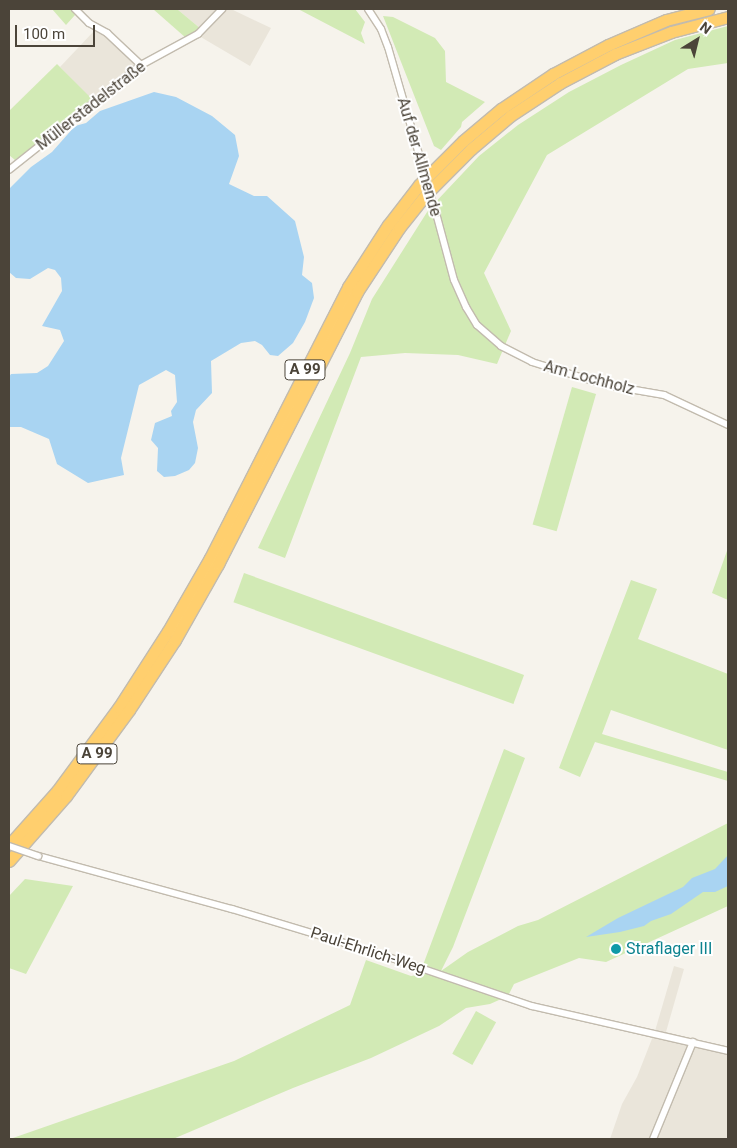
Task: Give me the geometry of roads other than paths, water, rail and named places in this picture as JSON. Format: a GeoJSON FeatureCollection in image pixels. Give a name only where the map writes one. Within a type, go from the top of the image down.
{"type":"FeatureCollection","features":[{"type":"Feature","properties":{"kind":"highway","name":"A 99"},"geometry":{"type":"LineString","coordinates":[[9,845],[57,791],[119,707],[168,631],[210,558],[348,287],[388,225],[419,185],[463,141],[501,108],[553,74],[608,46],[666,20],[709,9]]}},
{"type":"Feature","properties":{"kind":"highway","name":"A 99"},"geometry":{"type":"LineString","coordinates":[[9,861],[66,796],[129,710],[175,640],[218,564],[358,292],[399,228],[427,193],[471,149],[510,116],[560,83],[614,54],[671,32],[728,17]]}},
{"type":"Feature","properties":{"kind":"street"},"geometry":{"type":"LineString","coordinates":[[75,9],[89,23],[107,33],[141,65]]}},
{"type":"Feature","properties":{"kind":"street","name":"Müllerstadelstraße"},"geometry":{"type":"LineString","coordinates":[[9,170],[141,65],[198,34],[222,9]]}},
{"type":"Feature","properties":{"kind":"street","name":"Auf der Allmende"},"geometry":{"type":"LineString","coordinates":[[368,9],[381,29],[388,47],[454,280],[466,307]]}},
{"type":"Feature","properties":{"kind":"street","name":"Am Lochholz"},"geometry":{"type":"LineString","coordinates":[[466,307],[477,325],[491,338],[501,346],[532,362],[606,386],[664,395],[728,424]]}},
{"type":"Feature","properties":{"kind":"street","name":"Paul-Ehrlich-Weg"},"geometry":{"type":"LineString","coordinates":[[9,845],[38,856],[322,936],[532,1006],[728,1050]]}},
{"type":"Feature","properties":{"kind":"street"},"geometry":{"type":"LineString","coordinates":[[653,1139],[693,1042]]}},
{"type":"Feature","properties":{"kind":"water"},"geometry":{"type":"Polygon","coordinates":[[[154,92],[176,97],[212,116],[235,135],[239,156],[229,184],[254,196],[267,196],[295,221],[304,257],[302,275],[312,283],[314,298],[305,322],[293,343],[278,356],[270,355],[262,345],[255,341],[241,343],[211,361],[212,393],[196,410],[193,422],[198,448],[195,463],[189,470],[175,476],[164,477],[157,471],[158,448],[151,440],[155,423],[172,416],[171,411],[177,402],[175,375],[166,370],[139,385],[121,458],[124,475],[88,483],[57,464],[49,439],[21,427],[9,427],[9,377],[11,374],[37,373],[48,366],[64,341],[60,330],[42,326],[62,291],[61,278],[55,270],[48,268],[30,279],[16,278],[9,272],[9,189],[31,167],[52,152],[75,126],[86,123],[100,111],[154,92]]]}},
{"type":"Feature","properties":{"kind":"water"},"geometry":{"type":"Polygon","coordinates":[[[728,855],[728,886],[715,892],[703,892],[671,914],[651,921],[644,926],[586,937],[618,918],[683,887],[692,878],[715,869],[728,855]]]}},
{"type":"Feature","properties":{"kind":"place","name":"Straflager III"},"geometry":{"type":"Point","coordinates":[616,949]}}]}
